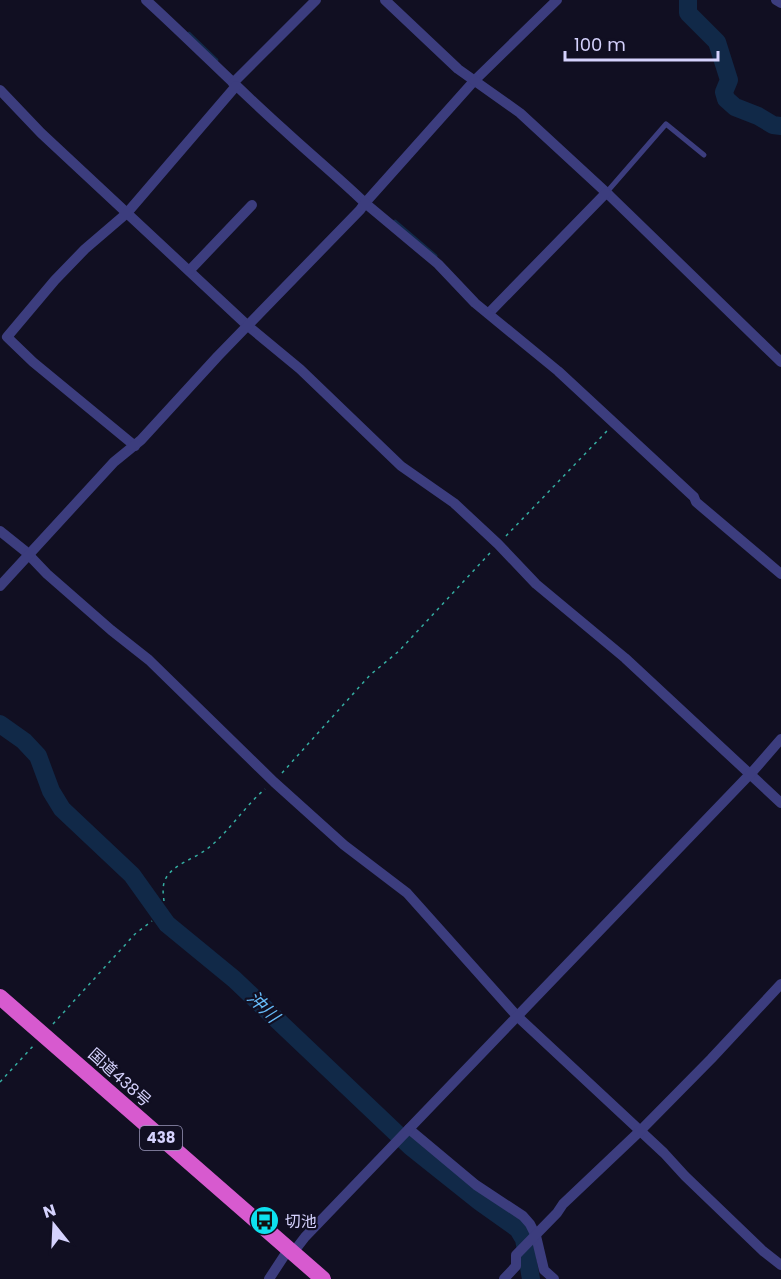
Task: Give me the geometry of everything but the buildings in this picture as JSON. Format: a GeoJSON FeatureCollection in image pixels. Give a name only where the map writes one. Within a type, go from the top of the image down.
{"type":"FeatureCollection","features":[{"type":"Feature","properties":{"kind":"highway","name":"国道438号"},"geometry":{"type":"LineString","coordinates":[[0,997],[323,1279]]}},
{"type":"Feature","properties":{"kind":"street"},"geometry":{"type":"LineString","coordinates":[[146,0],[288,134],[438,264],[475,303],[490,311],[558,371],[705,510],[781,574]]}},
{"type":"Feature","properties":{"kind":"street"},"geometry":{"type":"LineString","coordinates":[[135,446],[33,362],[7,337],[55,280],[85,249],[127,213],[235,82],[316,0]]}},
{"type":"Feature","properties":{"kind":"street"},"geometry":{"type":"LineString","coordinates":[[385,0],[458,69],[520,114],[606,193],[781,362]]}},
{"type":"Feature","properties":{"kind":"street"},"geometry":{"type":"LineString","coordinates":[[0,586],[114,462],[135,446],[218,356],[360,210],[366,200],[474,81],[557,0]]}},
{"type":"Feature","properties":{"kind":"street"},"geometry":{"type":"LineString","coordinates":[[776,0],[781,3]]}},
{"type":"Feature","properties":{"kind":"street"},"geometry":{"type":"LineString","coordinates":[[0,90],[41,134],[248,326],[300,369],[401,466],[454,503],[536,584],[626,658],[781,803]]}},
{"type":"Feature","properties":{"kind":"street"},"geometry":{"type":"LineString","coordinates":[[490,311],[606,193]]}},
{"type":"Feature","properties":{"kind":"street"},"geometry":{"type":"LineString","coordinates":[[190,270],[232,234],[252,205]]}},
{"type":"Feature","properties":{"kind":"street"},"geometry":{"type":"LineString","coordinates":[[0,531],[111,630],[149,660],[274,782],[344,845],[407,892],[517,1016],[640,1131],[762,1251],[781,1265]]}},
{"type":"Feature","properties":{"kind":"street"},"geometry":{"type":"LineString","coordinates":[[269,1279],[290,1252],[408,1132],[781,739]]}},
{"type":"Feature","properties":{"kind":"street"},"geometry":{"type":"LineString","coordinates":[[504,1279],[516,1266],[516,1255],[519,1251],[534,1238],[563,1204],[640,1131],[781,984]]}},
{"type":"Feature","properties":{"kind":"street"},"geometry":{"type":"LineString","coordinates":[[408,1132],[476,1185],[523,1216],[530,1224],[544,1270],[554,1279]]}},
{"type":"Feature","properties":{"kind":"lane"},"geometry":{"type":"LineString","coordinates":[[606,193],[666,124],[704,155]]}},
{"type":"Feature","properties":{"kind":"path"},"geometry":{"type":"LineString","coordinates":[[164,901],[163,886],[166,877],[174,868],[210,847],[244,809],[274,782],[370,675],[399,651],[614,423]]}},
{"type":"Feature","properties":{"kind":"path"},"geometry":{"type":"LineString","coordinates":[[0,1082],[135,934],[152,921]]}},
{"type":"Feature","properties":{"kind":"waterway"},"geometry":{"type":"LineString","coordinates":[[688,0],[688,13],[717,42],[729,80],[724,92],[726,99],[735,107],[773,125],[781,126]]}},
{"type":"Feature","properties":{"kind":"waterway"},"geometry":{"type":"LineString","coordinates":[[189,33],[217,60]]}},
{"type":"Feature","properties":{"kind":"waterway"},"geometry":{"type":"LineString","coordinates":[[395,221],[436,256]]}},
{"type":"Feature","properties":{"kind":"waterway","name":"沖川"},"geometry":{"type":"LineString","coordinates":[[0,724],[24,741],[38,756],[51,791],[62,809],[132,875],[167,924],[234,979],[411,1147],[518,1229],[524,1239],[531,1279]]}},
{"type":"Feature","properties":{"kind":"place","name":"切池"},"geometry":{"type":"Point","coordinates":[264,1221]}}]}
